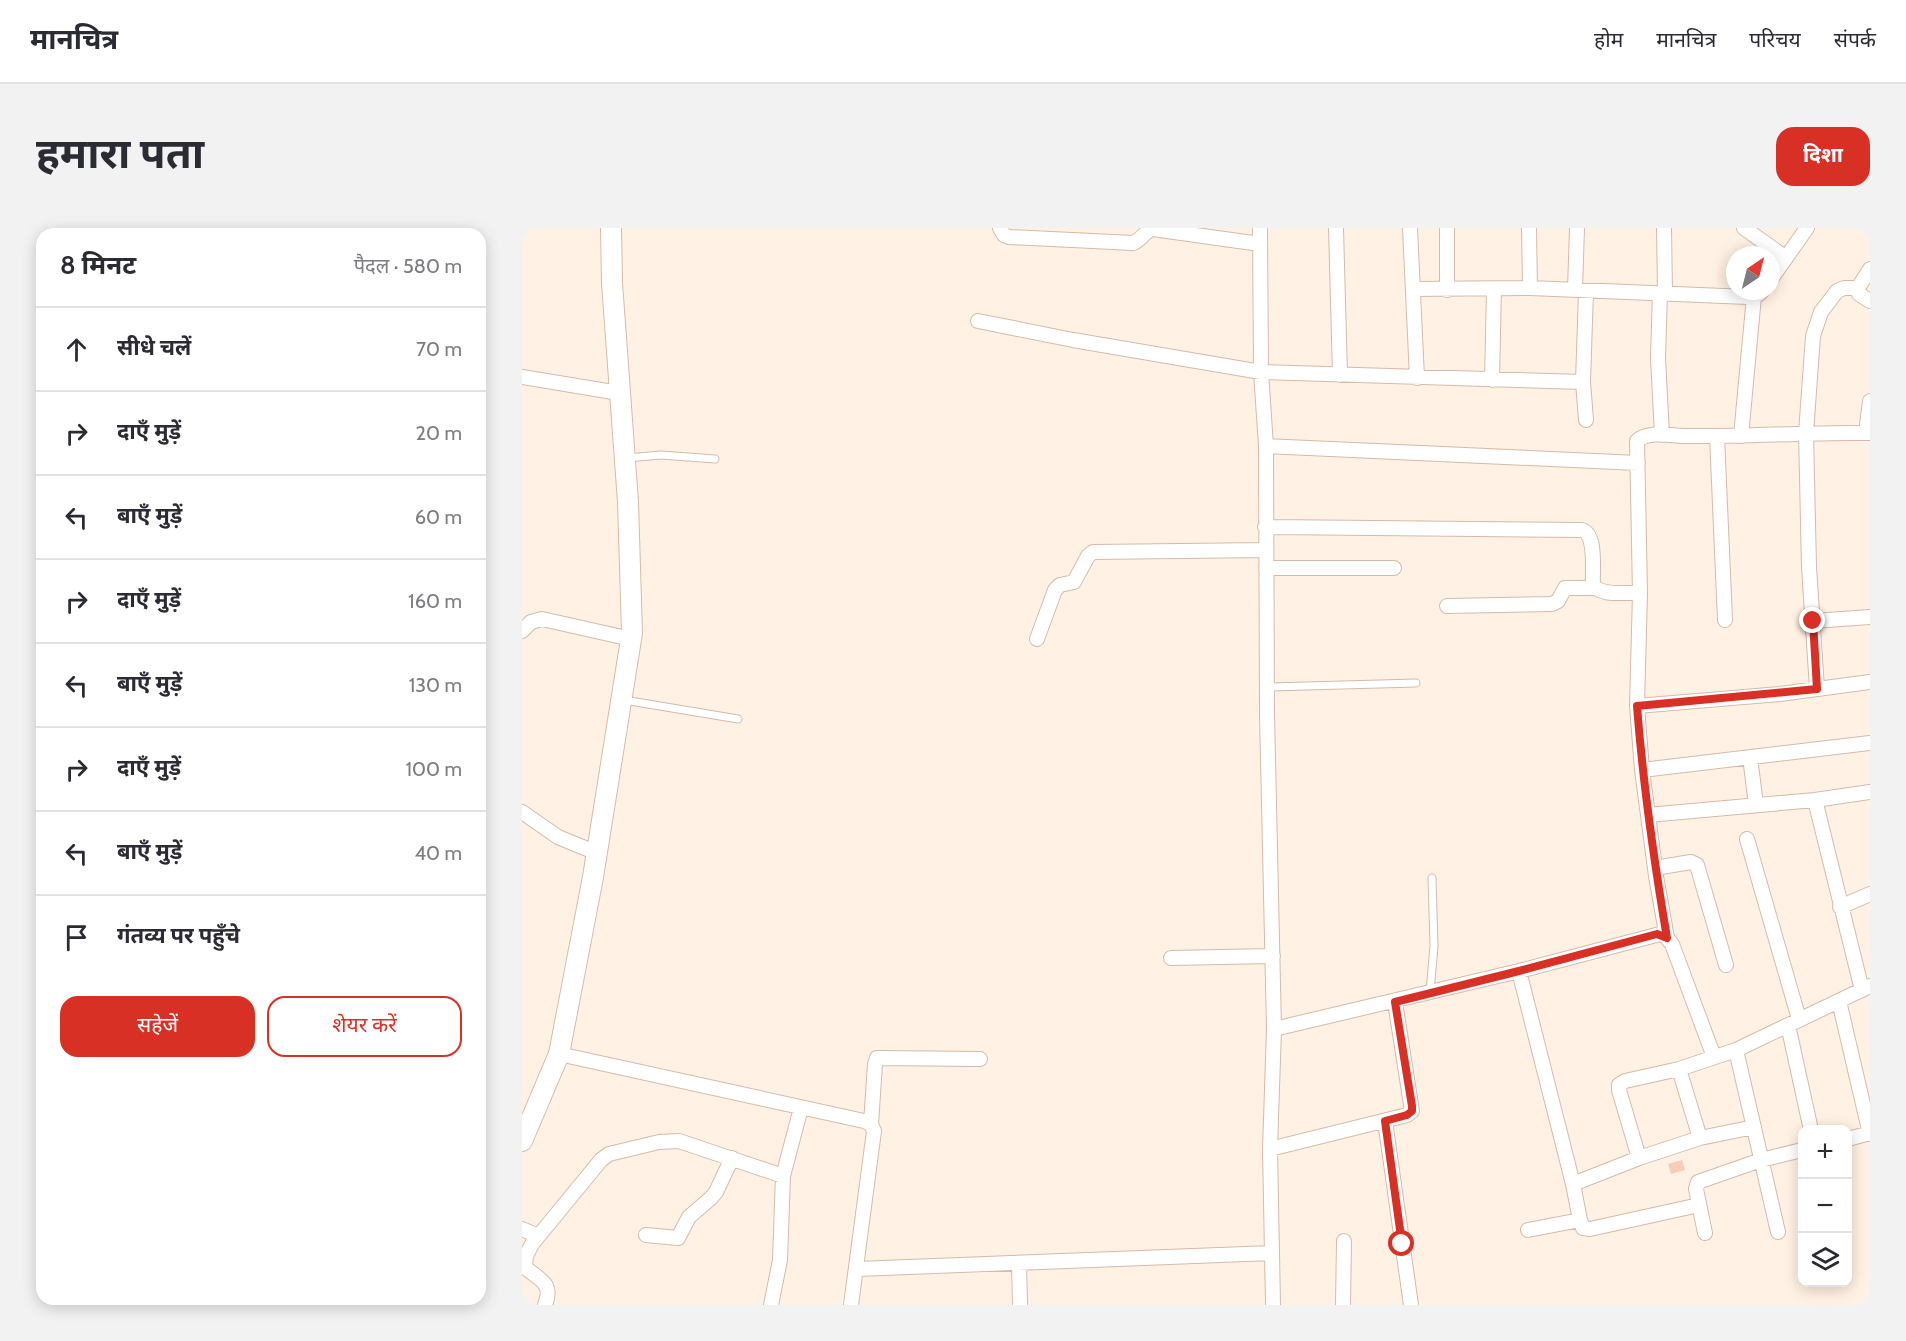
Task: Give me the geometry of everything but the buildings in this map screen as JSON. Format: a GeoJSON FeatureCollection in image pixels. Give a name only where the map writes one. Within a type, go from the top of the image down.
{"type":"FeatureCollection","features":[{"type":"Feature","properties":{"kind":"street"},"geometry":{"type":"LineString","coordinates":[[524,1133],[559,1054],[597,853],[631,639],[628,502],[612,283],[611,228]]}},
{"type":"Feature","properties":{"kind":"street"},"geometry":{"type":"LineString","coordinates":[[1000,228],[1004,235],[1009,237],[1132,243],[1140,240],[1147,231],[1153,229],[1260,244]]}},
{"type":"Feature","properties":{"kind":"street"},"geometry":{"type":"LineString","coordinates":[[1260,228],[1261,372],[1266,446],[1267,687],[1274,1029],[1270,1149],[1273,1305]]}},
{"type":"Feature","properties":{"kind":"street"},"geometry":{"type":"LineString","coordinates":[[1336,228],[1340,375]]}},
{"type":"Feature","properties":{"kind":"street"},"geometry":{"type":"LineString","coordinates":[[1410,228],[1417,378]]}},
{"type":"Feature","properties":{"kind":"street"},"geometry":{"type":"LineString","coordinates":[[1447,228],[1448,290]]}},
{"type":"Feature","properties":{"kind":"street"},"geometry":{"type":"LineString","coordinates":[[1529,228],[1530,288]]}},
{"type":"Feature","properties":{"kind":"street"},"geometry":{"type":"LineString","coordinates":[[1577,228],[1586,420]]}},
{"type":"Feature","properties":{"kind":"street"},"geometry":{"type":"LineString","coordinates":[[1662,435],[1658,358],[1663,293],[1664,228]]}},
{"type":"Feature","properties":{"kind":"street"},"geometry":{"type":"LineString","coordinates":[[1744,228],[1786,258]]}},
{"type":"Feature","properties":{"kind":"street"},"geometry":{"type":"LineString","coordinates":[[1780,266],[1807,228]]}},
{"type":"Feature","properties":{"kind":"street"},"geometry":{"type":"LineString","coordinates":[[1870,269],[1858,288],[1859,294],[1870,301]]}},
{"type":"Feature","properties":{"kind":"street"},"geometry":{"type":"LineString","coordinates":[[1413,289],[1530,288],[1726,294]]}},
{"type":"Feature","properties":{"kind":"street"},"geometry":{"type":"LineString","coordinates":[[1817,689],[1809,567],[1806,433],[1814,329],[1821,312],[1837,291],[1844,288],[1858,288]]}},
{"type":"Feature","properties":{"kind":"street"},"geometry":{"type":"LineString","coordinates":[[1492,380],[1494,289]]}},
{"type":"Feature","properties":{"kind":"street"},"geometry":{"type":"LineString","coordinates":[[1741,436],[1757,300]]}},
{"type":"Feature","properties":{"kind":"street"},"geometry":{"type":"LineString","coordinates":[[978,321],[1073,340],[1261,372],[1583,382]]}},
{"type":"Feature","properties":{"kind":"street"},"geometry":{"type":"LineString","coordinates":[[522,377],[619,393]]}},
{"type":"Feature","properties":{"kind":"street"},"geometry":{"type":"LineString","coordinates":[[1667,938],[1642,770],[1637,706],[1640,593],[1637,441],[1645,436],[1662,435],[1868,433],[1870,402]]}},
{"type":"Feature","properties":{"kind":"street"},"geometry":{"type":"LineString","coordinates":[[1717,436],[1725,620]]}},
{"type":"Feature","properties":{"kind":"street"},"geometry":{"type":"LineString","coordinates":[[1266,446],[1638,463]]}},
{"type":"Feature","properties":{"kind":"street"},"geometry":{"type":"LineString","coordinates":[[1265,527],[1582,530],[1587,531],[1592,540],[1595,588]]}},
{"type":"Feature","properties":{"kind":"street"},"geometry":{"type":"LineString","coordinates":[[1037,639],[1055,590],[1060,585],[1074,582],[1088,556],[1093,552],[1266,550]]}},
{"type":"Feature","properties":{"kind":"street"},"geometry":{"type":"LineString","coordinates":[[1266,568],[1394,568]]}},
{"type":"Feature","properties":{"kind":"street"},"geometry":{"type":"LineString","coordinates":[[1448,606],[1552,604],[1558,601],[1564,588],[1595,588],[1602,592],[1640,593]]}},
{"type":"Feature","properties":{"kind":"street"},"geometry":{"type":"LineString","coordinates":[[1813,621],[1870,617]]}},
{"type":"Feature","properties":{"kind":"street"},"geometry":{"type":"LineString","coordinates":[[522,631],[531,622],[542,619],[631,639]]}},
{"type":"Feature","properties":{"kind":"street"},"geometry":{"type":"LineString","coordinates":[[1637,706],[1870,682]]}},
{"type":"Feature","properties":{"kind":"street"},"geometry":{"type":"LineString","coordinates":[[1642,770],[1870,743]]}},
{"type":"Feature","properties":{"kind":"street"},"geometry":{"type":"LineString","coordinates":[[1750,757],[1756,806]]}},
{"type":"Feature","properties":{"kind":"street"},"geometry":{"type":"LineString","coordinates":[[1648,815],[1815,800],[1870,792]]}},
{"type":"Feature","properties":{"kind":"street"},"geometry":{"type":"LineString","coordinates":[[1639,1158],[1618,1090],[1619,1085],[1679,1069],[1736,1050],[1866,988],[1840,907],[1815,800]]}},
{"type":"Feature","properties":{"kind":"street"},"geometry":{"type":"LineString","coordinates":[[522,812],[558,837],[597,853]]}},
{"type":"Feature","properties":{"kind":"street"},"geometry":{"type":"LineString","coordinates":[[1747,839],[1794,1022],[1809,1125]]}},
{"type":"Feature","properties":{"kind":"street"},"geometry":{"type":"LineString","coordinates":[[1655,868],[1691,862],[1697,865],[1726,965]]}},
{"type":"Feature","properties":{"kind":"street"},"geometry":{"type":"LineString","coordinates":[[1840,907],[1870,894]]}},
{"type":"Feature","properties":{"kind":"street"},"geometry":{"type":"LineString","coordinates":[[1274,1029],[1395,1002],[1657,934],[1667,938],[1672,944],[1714,1057]]}},
{"type":"Feature","properties":{"kind":"street"},"geometry":{"type":"LineString","coordinates":[[1171,958],[1273,956]]}},
{"type":"Feature","properties":{"kind":"street"},"geometry":{"type":"LineString","coordinates":[[1519,971],[1583,1228],[1590,1229],[1700,1205]]}},
{"type":"Feature","properties":{"kind":"street"},"geometry":{"type":"LineString","coordinates":[[1839,1001],[1870,1134],[1852,1138]]}},
{"type":"Feature","properties":{"kind":"street"},"geometry":{"type":"LineString","coordinates":[[1270,1149],[1385,1121],[1407,1115],[1412,1111],[1395,1002]]}},
{"type":"Feature","properties":{"kind":"street"},"geometry":{"type":"LineString","coordinates":[[1736,1050],[1778,1232]]}},
{"type":"Feature","properties":{"kind":"street"},"geometry":{"type":"LineString","coordinates":[[559,1054],[864,1121],[871,1125]]}},
{"type":"Feature","properties":{"kind":"street"},"geometry":{"type":"LineString","coordinates":[[851,1305],[874,1131],[871,1125],[877,1058],[980,1059]]}},
{"type":"Feature","properties":{"kind":"street"},"geometry":{"type":"LineString","coordinates":[[1679,1069],[1700,1138]]}},
{"type":"Feature","properties":{"kind":"street"},"geometry":{"type":"LineString","coordinates":[[771,1305],[780,1260],[783,1176],[801,1108]]}},
{"type":"Feature","properties":{"kind":"street"},"geometry":{"type":"LineString","coordinates":[[1385,1121],[1411,1305]]}},
{"type":"Feature","properties":{"kind":"street"},"geometry":{"type":"LineString","coordinates":[[1573,1184],[1639,1158],[1700,1138],[1754,1127]]}},
{"type":"Feature","properties":{"kind":"street"},"geometry":{"type":"LineString","coordinates":[[545,1305],[549,1292],[548,1287],[525,1265],[526,1256],[538,1236],[601,1160],[609,1154],[659,1142],[679,1141],[783,1176]]}},
{"type":"Feature","properties":{"kind":"street"},"geometry":{"type":"LineString","coordinates":[[1704,1233],[1696,1189],[1698,1182],[1761,1160],[1798,1151]]}},
{"type":"Feature","properties":{"kind":"street"},"geometry":{"type":"LineString","coordinates":[[646,1235],[678,1238],[689,1217],[716,1192],[732,1158]]}},
{"type":"Feature","properties":{"kind":"street"},"geometry":{"type":"LineString","coordinates":[[1528,1230],[1580,1220]]}},
{"type":"Feature","properties":{"kind":"street"},"geometry":{"type":"LineString","coordinates":[[522,1229],[538,1236]]}},
{"type":"Feature","properties":{"kind":"street"},"geometry":{"type":"LineString","coordinates":[[1343,1305],[1344,1241]]}},
{"type":"Feature","properties":{"kind":"street"},"geometry":{"type":"LineString","coordinates":[[856,1269],[1272,1253]]}},
{"type":"Feature","properties":{"kind":"street"},"geometry":{"type":"LineString","coordinates":[[1019,1263],[1020,1305]]}},
{"type":"Feature","properties":{"kind":"lane"},"geometry":{"type":"LineString","coordinates":[[625,459],[661,455],[715,459]]}},
{"type":"Feature","properties":{"kind":"lane"},"geometry":{"type":"LineString","coordinates":[[1267,687],[1416,683]]}},
{"type":"Feature","properties":{"kind":"lane"},"geometry":{"type":"LineString","coordinates":[[622,700],[738,719]]}},
{"type":"Feature","properties":{"kind":"lane"},"geometry":{"type":"LineString","coordinates":[[1430,993],[1434,946],[1432,878]]}},
{"type":"Feature","properties":{"kind":"route"},"geometry":{"type":"LineString","coordinates":[[1402,1244],[1385,1121],[1407,1115],[1412,1111],[1412,1106],[1395,1002],[1657,934],[1667,938],[1642,770],[1637,706],[1817,689],[1813,621]]}}]}
